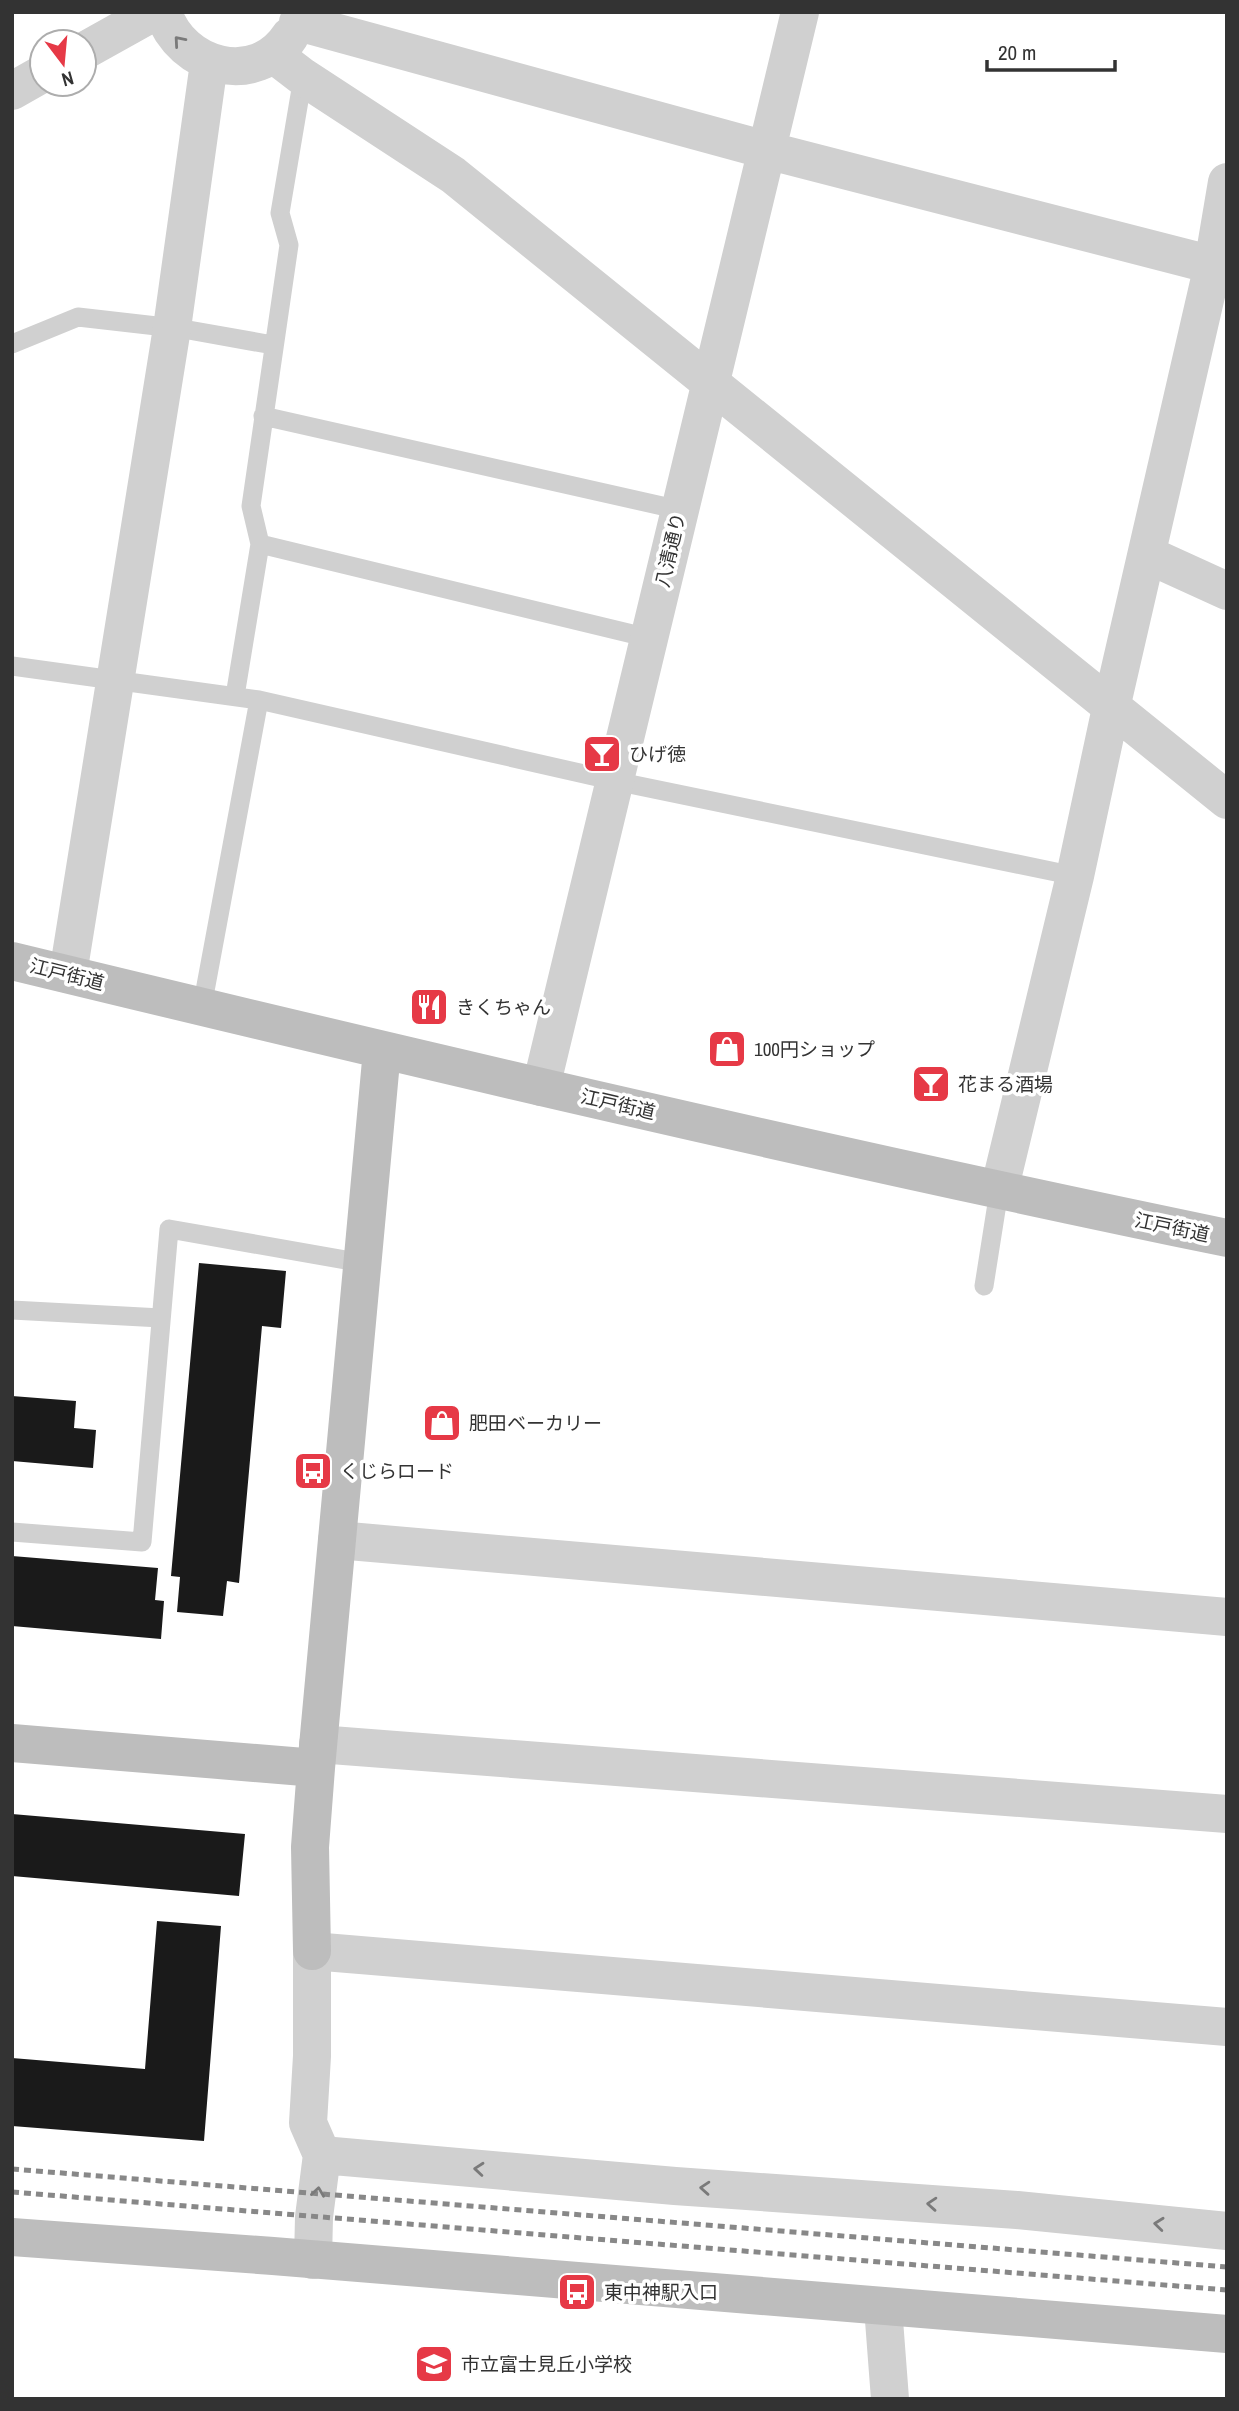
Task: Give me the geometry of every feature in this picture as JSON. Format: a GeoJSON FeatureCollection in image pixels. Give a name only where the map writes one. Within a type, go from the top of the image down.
{"type":"FeatureCollection","features":[{"type":"Feature","properties":{"kind":"street"},"geometry":{"type":"LineString","coordinates":[[98,43],[154,12]]}},
{"type":"Feature","properties":{"kind":"street"},"geometry":{"type":"LineString","coordinates":[[163,12],[178,41],[209,63],[231,66],[253,63],[273,54],[288,40],[300,17],[766,149],[1213,265]]}},
{"type":"Feature","properties":{"kind":"street","name":"八清通り"},"geometry":{"type":"LineString","coordinates":[[541,1087],[800,12]]}},
{"type":"Feature","properties":{"kind":"street"},"geometry":{"type":"LineString","coordinates":[[273,54],[303,77],[453,175],[1227,800]]}},
{"type":"Feature","properties":{"kind":"street"},"geometry":{"type":"LineString","coordinates":[[68,974],[172,328],[209,63]]}},
{"type":"Feature","properties":{"kind":"street"},"geometry":{"type":"LineString","coordinates":[[12,91],[28,82]]}},
{"type":"Feature","properties":{"kind":"street"},"geometry":{"type":"LineString","coordinates":[[999,1191],[1075,876],[1111,708],[1148,555],[1213,265],[1227,182]]}},
{"type":"Feature","properties":{"kind":"street"},"geometry":{"type":"LineString","coordinates":[[1148,555],[1227,591]]}},
{"type":"Feature","properties":{"kind":"street","name":"江戸街道"},"geometry":{"type":"LineString","coordinates":[[12,961],[541,1087],[999,1191],[1227,1238]]}},
{"type":"Feature","properties":{"kind":"street"},"geometry":{"type":"LineString","coordinates":[[313,2260],[314,2217],[322,2155],[308,2123],[312,2056],[310,1847],[382,1050]]}},
{"type":"Feature","properties":{"kind":"street"},"geometry":{"type":"LineString","coordinates":[[337,1540],[1227,1617]]}},
{"type":"Feature","properties":{"kind":"street"},"geometry":{"type":"LineString","coordinates":[[12,1743],[317,1756],[1227,1814]]}},
{"type":"Feature","properties":{"kind":"street"},"geometry":{"type":"LineString","coordinates":[[312,1951],[1227,2027]]}},
{"type":"Feature","properties":{"kind":"street"},"geometry":{"type":"LineString","coordinates":[[322,2155],[675,2186],[1017,2210],[1227,2231]]}},
{"type":"Feature","properties":{"kind":"street"},"geometry":{"type":"LineString","coordinates":[[12,2237],[1227,2334]]}},
{"type":"Feature","properties":{"kind":"street"},"geometry":{"type":"LineString","coordinates":[[883,2307],[890,2399]]}},
{"type":"Feature","properties":{"kind":"lane"},"geometry":{"type":"LineString","coordinates":[[235,696],[260,544],[251,506],[289,245],[280,213],[303,77]]}},
{"type":"Feature","properties":{"kind":"lane"},"geometry":{"type":"LineString","coordinates":[[12,344],[78,317],[172,328],[273,345]]}},
{"type":"Feature","properties":{"kind":"lane"},"geometry":{"type":"LineString","coordinates":[[263,416],[680,510]]}},
{"type":"Feature","properties":{"kind":"lane"},"geometry":{"type":"LineString","coordinates":[[260,544],[649,638]]}},
{"type":"Feature","properties":{"kind":"lane"},"geometry":{"type":"LineString","coordinates":[[12,666],[259,700],[615,781],[1075,876]]}},
{"type":"Feature","properties":{"kind":"lane"},"geometry":{"type":"LineString","coordinates":[[202,1007],[259,700]]}},
{"type":"Feature","properties":{"kind":"lane"},"geometry":{"type":"LineString","coordinates":[[984,1286],[999,1191]]}},
{"type":"Feature","properties":{"kind":"lane"},"geometry":{"type":"LineString","coordinates":[[12,1532],[142,1542],[169,1229],[363,1263]]}},
{"type":"Feature","properties":{"kind":"lane"},"geometry":{"type":"LineString","coordinates":[[12,1310],[161,1318]]}},
{"type":"Feature","properties":{"kind":"building"},"geometry":{"type":"Polygon","coordinates":[[[199,1263],[286,1271],[281,1328],[262,1326],[239,1583],[227,1581],[223,1616],[177,1612],[180,1577],[171,1576],[199,1263]]]}},
{"type":"Feature","properties":{"kind":"building"},"geometry":{"type":"Polygon","coordinates":[[[12,1396],[76,1401],[74,1428],[96,1430],[93,1468],[12,1461],[12,1396]]]}},
{"type":"Feature","properties":{"kind":"building"},"geometry":{"type":"Polygon","coordinates":[[[12,1556],[158,1568],[155,1600],[164,1601],[161,1639],[12,1626],[12,1556]]]}},
{"type":"Feature","properties":{"kind":"building"},"geometry":{"type":"Polygon","coordinates":[[[12,1814],[245,1834],[239,1896],[12,1876],[12,1814]]]}},
{"type":"Feature","properties":{"kind":"building"},"geometry":{"type":"Polygon","coordinates":[[[157,1921],[221,1926],[204,2141],[12,2126],[12,2058],[145,2069],[157,1921]]]}},
{"type":"Feature","properties":{"kind":"railway"},"geometry":{"type":"LineString","coordinates":[[12,2169],[1227,2267]]}},
{"type":"Feature","properties":{"kind":"railway"},"geometry":{"type":"LineString","coordinates":[[12,2192],[1227,2290]]}},
{"type":"Feature","properties":{"kind":"place","name":"ひげ徳"},"geometry":{"type":"Point","coordinates":[602,754]}},
{"type":"Feature","properties":{"kind":"place","name":"きくちゃん"},"geometry":{"type":"Point","coordinates":[429,1007]}},
{"type":"Feature","properties":{"kind":"place","name":"100円ショップ"},"geometry":{"type":"Point","coordinates":[727,1049]}},
{"type":"Feature","properties":{"kind":"place","name":"花まる酒場"},"geometry":{"type":"Point","coordinates":[931,1084]}},
{"type":"Feature","properties":{"kind":"place","name":"肥田ベーカリー"},"geometry":{"type":"Point","coordinates":[442,1423]}},
{"type":"Feature","properties":{"kind":"place","name":"くじらロード"},"geometry":{"type":"Point","coordinates":[313,1471]}},
{"type":"Feature","properties":{"kind":"place","name":"東中神駅入口"},"geometry":{"type":"Point","coordinates":[577,2292]}},
{"type":"Feature","properties":{"kind":"place","name":"市立富士見丘小学校"},"geometry":{"type":"Point","coordinates":[434,2364]}}]}
